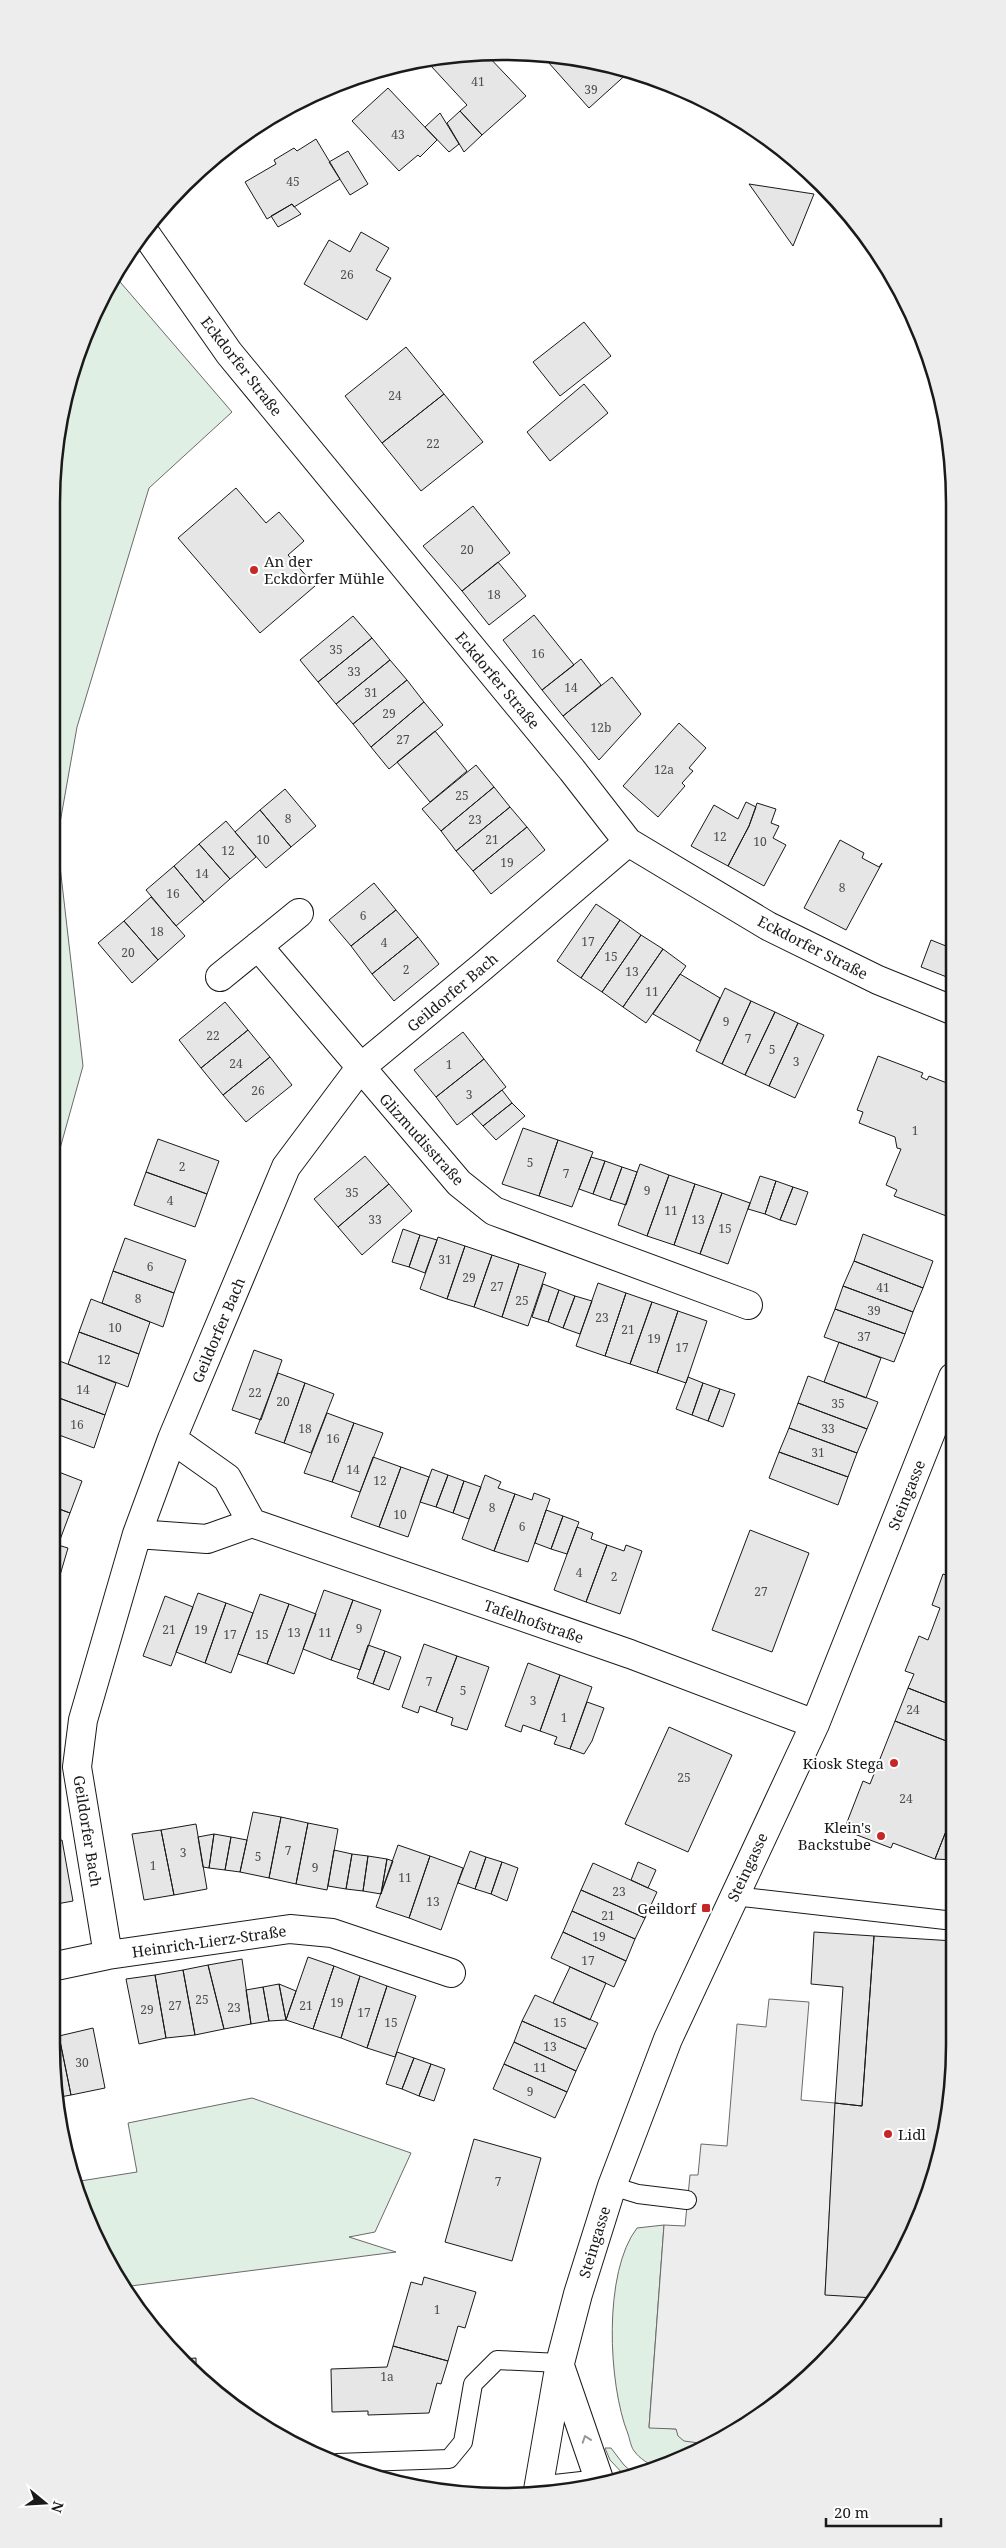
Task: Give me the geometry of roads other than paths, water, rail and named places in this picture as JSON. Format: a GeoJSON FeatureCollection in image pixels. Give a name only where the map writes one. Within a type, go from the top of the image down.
{"type":"FeatureCollection","features":[{"type":"Feature","properties":{"kind":"street","name":"Eckdorfer Straße"},"geometry":{"type":"LineString","coordinates":[[149,238],[229,353],[572,770],[628,842],[768,926],[878,980],[946,1008]]}},
{"type":"Feature","properties":{"kind":"street","name":"Geildorfer Bach"},"geometry":{"type":"LineString","coordinates":[[108,1956],[77,1767],[83,1720],[136,1534],[172,1439],[286,1167],[360,1068],[628,842]]}},
{"type":"Feature","properties":{"kind":"street"},"geometry":{"type":"LineString","coordinates":[[220,977],[299,913]]}},
{"type":"Feature","properties":{"kind":"street","name":"Glizmudisstraße"},"geometry":{"type":"LineString","coordinates":[[258,946],[459,1182],[494,1211],[748,1305]]}},
{"type":"Feature","properties":{"kind":"street","name":"Steingasse"},"geometry":{"type":"LineString","coordinates":[[539,2486],[560,2363],[578,2294],[612,2186],[668,2039],[814,1724],[946,1394]]}},
{"type":"Feature","properties":{"kind":"street"},"geometry":{"type":"LineString","coordinates":[[136,1534],[207,1539],[252,1523],[227,1478],[172,1439]]}},
{"type":"Feature","properties":{"kind":"street","name":"Tafelhofstraße"},"geometry":{"type":"LineString","coordinates":[[252,1523],[630,1654],[814,1724]]}},
{"type":"Feature","properties":{"kind":"street","name":"Heinrich-Lierz-Straße"},"geometry":{"type":"LineString","coordinates":[[60,1965],[108,1956],[290,1929],[332,1933],[451,1974]]}},
{"type":"Feature","properties":{"kind":"street"},"geometry":{"type":"LineString","coordinates":[[560,2363],[598,2477]]}},
{"type":"Feature","properties":{"kind":"lane"},"geometry":{"type":"LineString","coordinates":[[734,1896],[946,1920]]}},
{"type":"Feature","properties":{"kind":"lane"},"geometry":{"type":"LineString","coordinates":[[612,2186],[638,2194],[687,2200]]}},
{"type":"Feature","properties":{"kind":"lane"},"geometry":{"type":"LineString","coordinates":[[356,2462],[449,2459],[463,2442],[473,2384],[497,2360],[560,2363]]}},
{"type":"Feature","properties":{"kind":"place","name":"An der Eckdorfer Mühle"},"geometry":{"type":"Point","coordinates":[254,570]}},
{"type":"Feature","properties":{"kind":"place","name":"Kiosk Stega"},"geometry":{"type":"Point","coordinates":[894,1763]}},
{"type":"Feature","properties":{"kind":"place","name":"Klein's Backstube"},"geometry":{"type":"Point","coordinates":[881,1836]}},
{"type":"Feature","properties":{"kind":"place","name":"Geildorf"},"geometry":{"type":"Point","coordinates":[706,1908]}},
{"type":"Feature","properties":{"kind":"place","name":"Lidl"},"geometry":{"type":"Point","coordinates":[888,2134]}}]}
